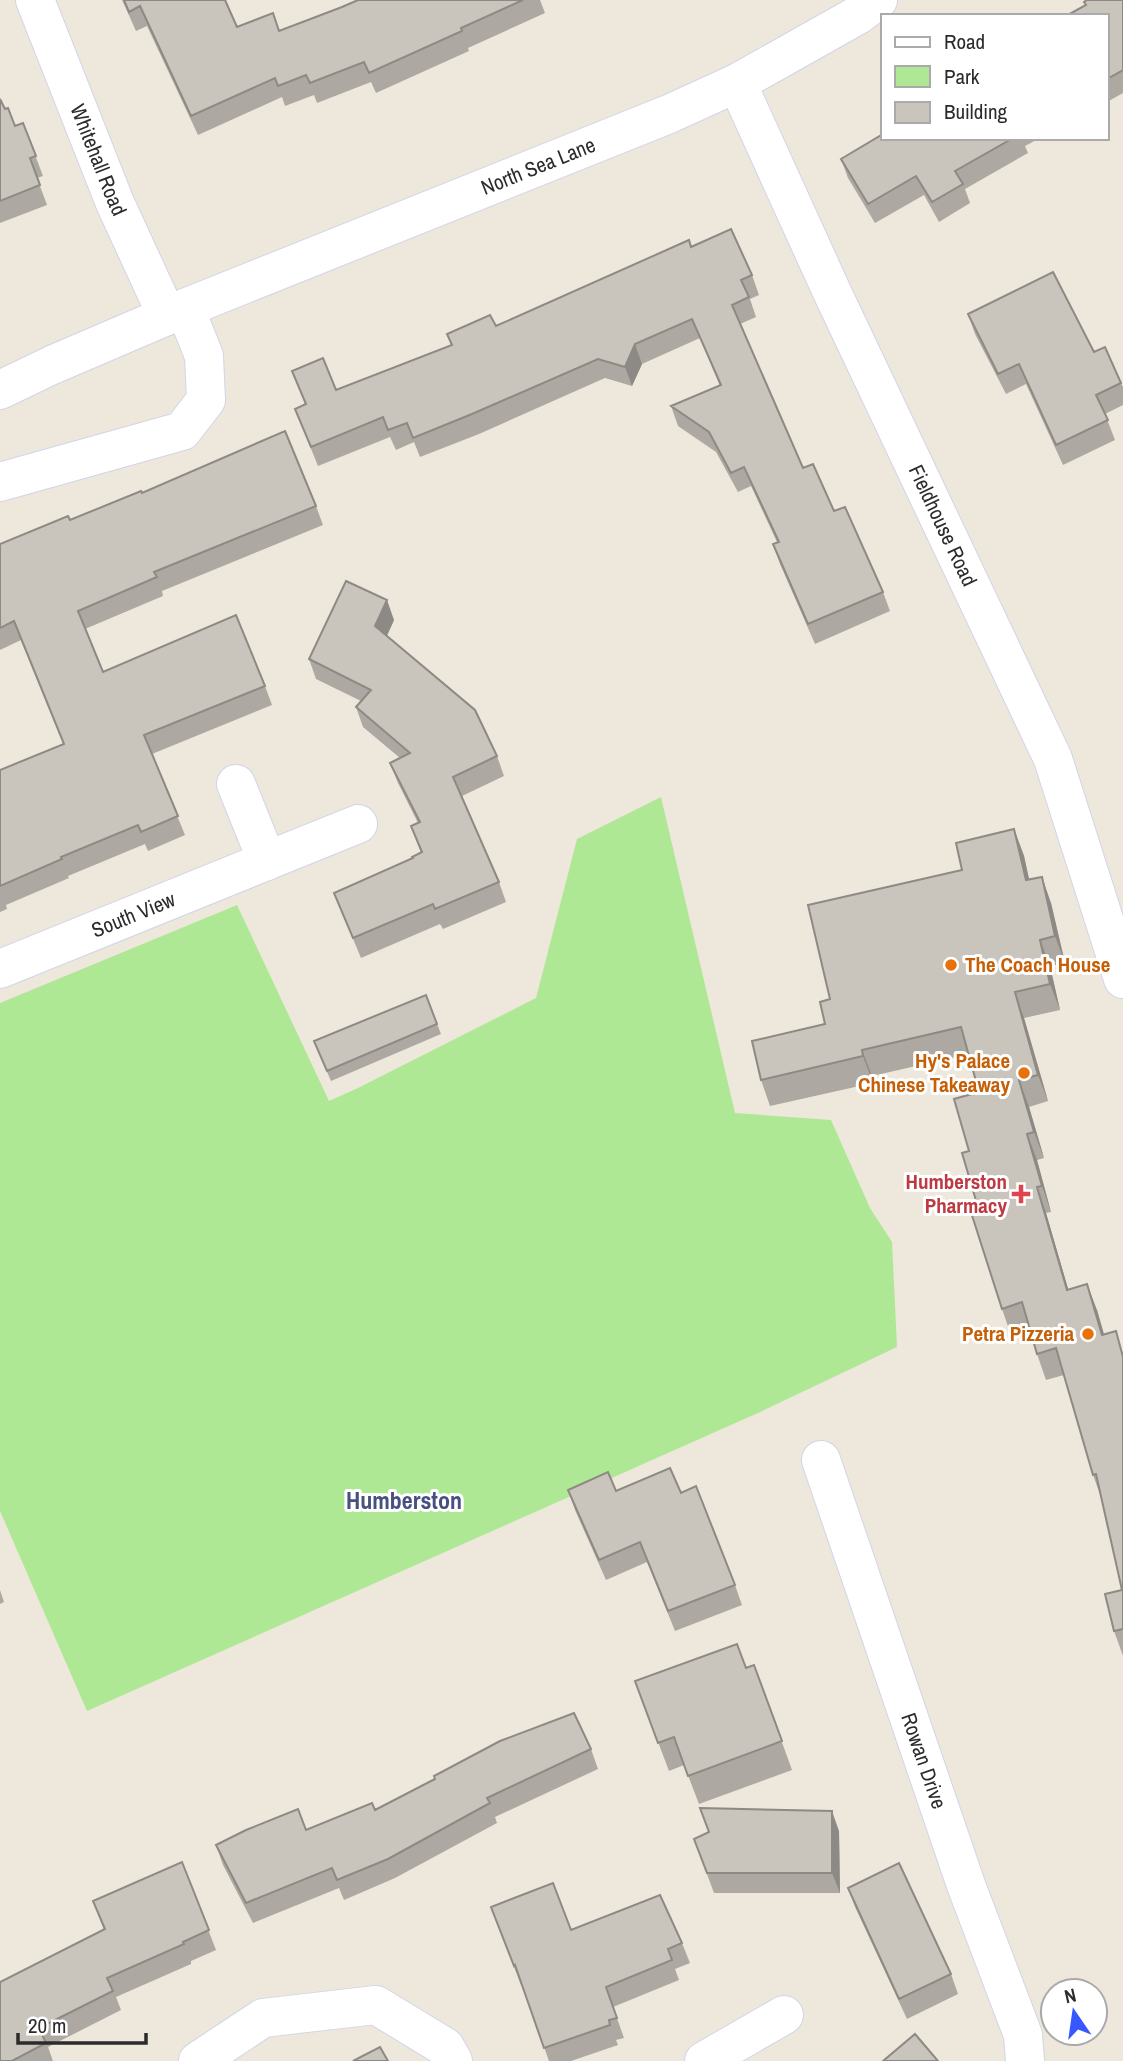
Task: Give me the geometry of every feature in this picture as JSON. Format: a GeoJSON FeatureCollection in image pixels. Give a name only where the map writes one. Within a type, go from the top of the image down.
{"type":"FeatureCollection","features":[{"type":"Feature","properties":{"kind":"street","name":"Whitehall Road"},"geometry":{"type":"LineString","coordinates":[[35,0],[116,203],[176,312]]}},
{"type":"Feature","properties":{"kind":"street","name":"North Sea Lane"},"geometry":{"type":"LineString","coordinates":[[0,390],[176,312],[668,114],[737,83],[858,15],[877,0]]}},
{"type":"Feature","properties":{"kind":"street","name":"Fieldhouse Road"},"geometry":{"type":"LineString","coordinates":[[737,83],[832,292],[1053,759],[1109,889],[1123,979]]}},
{"type":"Feature","properties":{"kind":"street"},"geometry":{"type":"LineString","coordinates":[[0,482],[182,431],[206,400],[204,356],[176,312]]}},
{"type":"Feature","properties":{"kind":"street"},"geometry":{"type":"LineString","coordinates":[[236,784],[267,861]]}},
{"type":"Feature","properties":{"kind":"street","name":"South View"},"geometry":{"type":"LineString","coordinates":[[0,969],[358,824]]}},
{"type":"Feature","properties":{"kind":"street","name":"Rowan Drive"},"geometry":{"type":"LineString","coordinates":[[821,1460],[966,1885],[1023,2035],[1025,2061]]}},
{"type":"Feature","properties":{"kind":"street"},"geometry":{"type":"LineString","coordinates":[[198,2061],[263,2018],[376,2005],[446,2047],[453,2061]]}},
{"type":"Feature","properties":{"kind":"street"},"geometry":{"type":"LineString","coordinates":[[704,2061],[785,2015]]}},
{"type":"Feature","properties":{"kind":"green space"},"geometry":{"type":"Polygon","coordinates":[[[661,797],[735,1113],[831,1120],[870,1208],[892,1242],[897,1347],[758,1413],[87,1711],[0,1511],[0,1003],[237,905],[329,1101],[536,998],[577,839],[661,797]]]}},
{"type":"Feature","properties":{"kind":"building"},"geometry":{"type":"Polygon","coordinates":[[[124,0],[225,0],[237,27],[273,13],[279,31],[358,0],[523,0],[369,73],[364,62],[310,83],[306,75],[278,86],[275,78],[191,116],[140,6],[129,12],[124,0]]]}},
{"type":"Feature","properties":{"kind":"building"},"geometry":{"type":"Polygon","coordinates":[[[1123,0],[1123,70],[1109,78],[1109,14],[1070,14],[1086,5],[1084,2],[1123,0]]]}},
{"type":"Feature","properties":{"kind":"building"},"geometry":{"type":"Polygon","coordinates":[[[0,99],[5,109],[8,108],[15,126],[23,123],[36,156],[30,158],[40,185],[0,201],[0,99]]]}},
{"type":"Feature","properties":{"kind":"building"},"geometry":{"type":"Polygon","coordinates":[[[881,135],[881,140],[1009,140],[955,171],[963,184],[932,202],[916,176],[868,204],[841,159],[881,135]]]}},
{"type":"Feature","properties":{"kind":"building"},"geometry":{"type":"Polygon","coordinates":[[[731,229],[752,275],[741,280],[749,297],[732,305],[803,468],[813,464],[834,511],[845,507],[883,592],[808,624],[773,544],[779,542],[744,467],[731,473],[709,432],[671,406],[721,385],[692,319],[635,344],[625,367],[598,359],[413,438],[407,423],[388,430],[383,417],[311,447],[295,409],[306,404],[292,371],[323,358],[336,390],[452,345],[447,334],[490,315],[496,326],[689,240],[691,247],[731,229]]]}},
{"type":"Feature","properties":{"kind":"building"},"geometry":{"type":"Polygon","coordinates":[[[1053,272],[1094,352],[1105,347],[1121,383],[1096,395],[1108,420],[1056,445],[1019,364],[998,374],[968,314],[1053,272]]]}},
{"type":"Feature","properties":{"kind":"building"},"geometry":{"type":"Polygon","coordinates":[[[285,431],[316,506],[154,572],[157,577],[78,611],[103,672],[236,615],[265,686],[144,735],[178,816],[141,832],[138,825],[0,886],[0,770],[64,744],[14,621],[0,628],[0,544],[68,516],[70,520],[141,491],[142,493],[285,431]]]}},
{"type":"Feature","properties":{"kind":"building"},"geometry":{"type":"Polygon","coordinates":[[[346,581],[387,600],[375,626],[475,710],[497,756],[453,777],[499,882],[435,909],[433,904],[353,938],[334,893],[422,852],[411,826],[420,822],[390,763],[410,753],[356,707],[371,690],[309,659],[346,581]]]}},
{"type":"Feature","properties":{"kind":"building"},"geometry":{"type":"Polygon","coordinates":[[[1014,829],[1026,880],[1042,877],[1055,936],[1040,940],[1050,984],[1015,992],[1038,1075],[1019,1080],[1034,1132],[1027,1134],[1042,1186],[1037,1187],[1067,1290],[1087,1284],[1102,1335],[1116,1331],[1123,1357],[1123,1629],[1114,1631],[1105,1594],[1122,1590],[1096,1474],[1093,1475],[1056,1348],[1037,1354],[1022,1302],[1002,1309],[969,1206],[977,1204],[962,1153],[969,1151],[954,1099],[979,1092],[961,1027],[862,1050],[863,1056],[761,1080],[752,1041],[825,1024],[820,1002],[830,999],[808,905],[962,870],[956,843],[1014,829]]]}},
{"type":"Feature","properties":{"kind":"building"},"geometry":{"type":"Polygon","coordinates":[[[426,995],[437,1024],[327,1071],[314,1041],[426,995]]]}},
{"type":"Feature","properties":{"kind":"building"},"geometry":{"type":"Polygon","coordinates":[[[670,1468],[681,1493],[696,1486],[735,1585],[668,1611],[640,1542],[599,1560],[568,1490],[608,1472],[616,1491],[670,1468]]]}},
{"type":"Feature","properties":{"kind":"building"},"geometry":{"type":"Polygon","coordinates":[[[737,1644],[746,1668],[754,1665],[782,1741],[688,1776],[674,1737],[658,1743],[635,1681],[737,1644]]]}},
{"type":"Feature","properties":{"kind":"building"},"geometry":{"type":"Polygon","coordinates":[[[574,1713],[591,1749],[487,1798],[490,1803],[388,1859],[337,1880],[332,1868],[246,1903],[216,1845],[298,1809],[306,1830],[372,1803],[375,1810],[500,1741],[574,1713]]]}},
{"type":"Feature","properties":{"kind":"building"},"geometry":{"type":"Polygon","coordinates":[[[700,1808],[832,1811],[832,1873],[707,1873],[694,1839],[709,1832],[700,1808]]]}},
{"type":"Feature","properties":{"kind":"building"},"geometry":{"type":"Polygon","coordinates":[[[182,1862],[209,1930],[107,1978],[113,1991],[39,2028],[46,2043],[12,2061],[0,2061],[0,1982],[105,1929],[93,1901],[182,1862]]]}},
{"type":"Feature","properties":{"kind":"building"},"geometry":{"type":"Polygon","coordinates":[[[899,1863],[951,1974],[899,1999],[848,1888],[899,1863]]]}},
{"type":"Feature","properties":{"kind":"building"},"geometry":{"type":"Polygon","coordinates":[[[553,1883],[571,1930],[660,1895],[682,1943],[668,1949],[672,1960],[606,1987],[617,2018],[609,2020],[610,2025],[544,2048],[491,1907],[553,1883]]]}},
{"type":"Feature","properties":{"kind":"building"},"geometry":{"type":"Polygon","coordinates":[[[915,2034],[938,2061],[883,2061],[915,2034]]]}},
{"type":"Feature","properties":{"kind":"building"},"geometry":{"type":"Polygon","coordinates":[[[380,2047],[388,2061],[353,2061],[380,2047]]]}},
{"type":"Feature","properties":{"kind":"place","name":"The Coach House"},"geometry":{"type":"Point","coordinates":[951,965]}},
{"type":"Feature","properties":{"kind":"place","name":"Hy's Palace Chinese Takeaway"},"geometry":{"type":"Point","coordinates":[1024,1073]}},
{"type":"Feature","properties":{"kind":"place","name":"Humberston Pharmacy"},"geometry":{"type":"Point","coordinates":[1021,1194]}},
{"type":"Feature","properties":{"kind":"place","name":"Petra Pizzeria"},"geometry":{"type":"Point","coordinates":[1088,1334]}},
{"type":"Feature","properties":{"kind":"district","name":"Humberston"},"geometry":{"type":"Point","coordinates":[404,1501]}}]}
